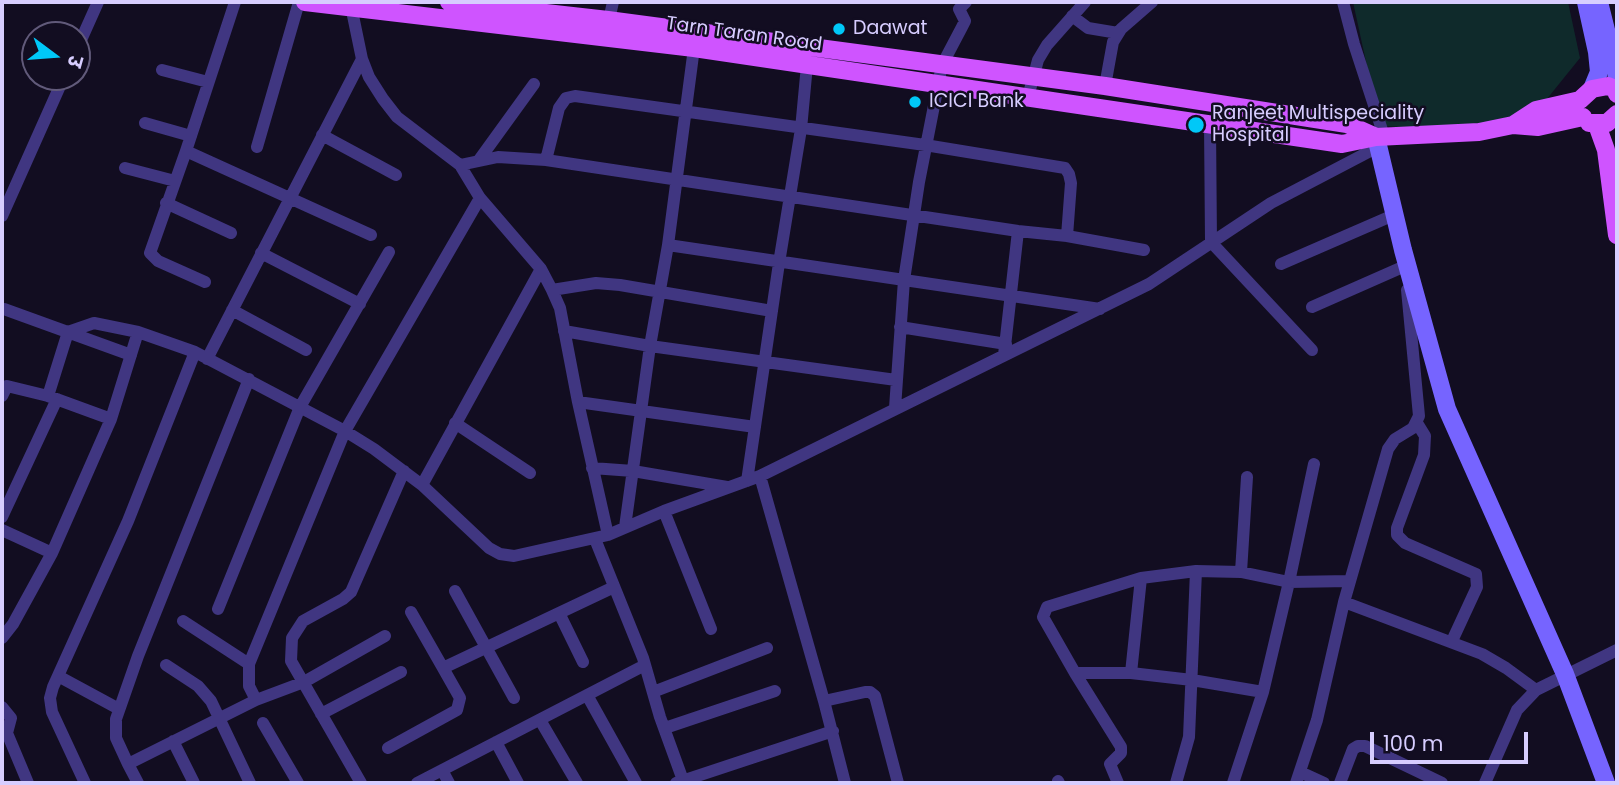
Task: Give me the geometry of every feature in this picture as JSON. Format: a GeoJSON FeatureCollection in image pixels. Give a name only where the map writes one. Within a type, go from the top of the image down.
{"type":"FeatureCollection","features":[{"type":"Feature","properties":{"kind":"main road","name":"Tarn Taran Road"},"geometry":{"type":"LineString","coordinates":[[305,2],[606,29],[942,65],[1105,86],[1347,124],[1379,140]]}},
{"type":"Feature","properties":{"kind":"main road","name":"Tarn Taran Road"},"geometry":{"type":"LineString","coordinates":[[449,2],[606,29],[694,48],[807,65],[1342,144],[1379,140]]}},
{"type":"Feature","properties":{"kind":"main road"},"geometry":{"type":"LineString","coordinates":[[1586,2],[1599,72],[1600,114],[1617,235]]}},
{"type":"Feature","properties":{"kind":"main road"},"geometry":{"type":"LineString","coordinates":[[1599,2],[1613,48],[1616,92]]}},
{"type":"Feature","properties":{"kind":"main road"},"geometry":{"type":"LineString","coordinates":[[1600,114],[1608,86],[1616,92]]}},
{"type":"Feature","properties":{"kind":"main road"},"geometry":{"type":"LineString","coordinates":[[1600,114],[1536,110],[1513,125],[1479,132],[1379,140],[1404,258],[1447,409],[1565,674],[1609,782]]}},
{"type":"Feature","properties":{"kind":"street"},"geometry":{"type":"LineString","coordinates":[[89,21],[98,2]]}},
{"type":"Feature","properties":{"kind":"street"},"geometry":{"type":"LineString","coordinates":[[205,282],[158,261],[150,253],[234,2]]}},
{"type":"Feature","properties":{"kind":"street"},"geometry":{"type":"LineString","coordinates":[[257,147],[299,2]]}},
{"type":"Feature","properties":{"kind":"street"},"geometry":{"type":"LineString","coordinates":[[606,29],[613,2]]}},
{"type":"Feature","properties":{"kind":"street"},"geometry":{"type":"LineString","coordinates":[[1028,97],[1032,77],[1047,45],[1085,2]]}},
{"type":"Feature","properties":{"kind":"street"},"geometry":{"type":"LineString","coordinates":[[68,332],[94,323],[138,332],[195,352],[248,379],[345,431],[404,471],[489,548],[500,554],[514,556],[601,537],[760,476],[1005,349],[1100,309],[1149,284],[1271,203],[1379,140],[1343,2]]}},
{"type":"Feature","properties":{"kind":"street"},"geometry":{"type":"LineString","coordinates":[[1105,86],[1110,51],[1118,33],[1148,3]]}},
{"type":"Feature","properties":{"kind":"street"},"geometry":{"type":"LineString","coordinates":[[895,408],[904,280],[914,215],[942,65],[965,21],[958,4]]}},
{"type":"Feature","properties":{"kind":"street"},"geometry":{"type":"LineString","coordinates":[[351,6],[362,59],[369,78],[397,117],[460,165],[480,198],[541,269],[552,289],[560,308],[592,468],[601,537],[614,587],[645,665],[681,782],[833,731]]}},
{"type":"Feature","properties":{"kind":"street"},"geometry":{"type":"LineString","coordinates":[[1072,16],[1088,28],[1118,33]]}},
{"type":"Feature","properties":{"kind":"street"},"geometry":{"type":"LineString","coordinates":[[625,527],[650,346],[668,244],[694,48]]}},
{"type":"Feature","properties":{"kind":"street"},"geometry":{"type":"LineString","coordinates":[[207,359],[362,59]]}},
{"type":"Feature","properties":{"kind":"street"},"geometry":{"type":"LineString","coordinates":[[747,481],[801,129],[807,65]]}},
{"type":"Feature","properties":{"kind":"street"},"geometry":{"type":"LineString","coordinates":[[162,70],[208,82]]}},
{"type":"Feature","properties":{"kind":"street"},"geometry":{"type":"LineString","coordinates":[[479,160],[534,84]]}},
{"type":"Feature","properties":{"kind":"street"},"geometry":{"type":"LineString","coordinates":[[3,210],[58,91]]}},
{"type":"Feature","properties":{"kind":"street"},"geometry":{"type":"LineString","coordinates":[[545,160],[559,108],[566,98],[575,96],[925,145],[1065,168],[1071,183],[1068,236]]}},
{"type":"Feature","properties":{"kind":"street"},"geometry":{"type":"LineString","coordinates":[[145,123],[191,136]]}},
{"type":"Feature","properties":{"kind":"street"},"geometry":{"type":"LineString","coordinates":[[1210,124],[1211,242],[1312,350]]}},
{"type":"Feature","properties":{"kind":"street"},"geometry":{"type":"LineString","coordinates":[[322,135],[396,175]]}},
{"type":"Feature","properties":{"kind":"street"},"geometry":{"type":"LineString","coordinates":[[186,151],[372,234]]}},
{"type":"Feature","properties":{"kind":"street"},"geometry":{"type":"LineString","coordinates":[[460,165],[498,157],[545,160],[1018,231],[1068,236],[1144,250]]}},
{"type":"Feature","properties":{"kind":"street"},"geometry":{"type":"LineString","coordinates":[[125,168],[175,181]]}},
{"type":"Feature","properties":{"kind":"street"},"geometry":{"type":"LineString","coordinates":[[249,664],[345,431],[480,198]]}},
{"type":"Feature","properties":{"kind":"street"},"geometry":{"type":"LineString","coordinates":[[166,203],[231,233]]}},
{"type":"Feature","properties":{"kind":"street"},"geometry":{"type":"LineString","coordinates":[[1281,264],[1396,214]]}},
{"type":"Feature","properties":{"kind":"street"},"geometry":{"type":"LineString","coordinates":[[1005,349],[1018,231]]}},
{"type":"Feature","properties":{"kind":"street"},"geometry":{"type":"LineString","coordinates":[[668,244],[1100,309]]}},
{"type":"Feature","properties":{"kind":"street"},"geometry":{"type":"LineString","coordinates":[[218,609],[300,407],[389,252]]}},
{"type":"Feature","properties":{"kind":"street"},"geometry":{"type":"LineString","coordinates":[[261,253],[360,304]]}},
{"type":"Feature","properties":{"kind":"street"},"geometry":{"type":"LineString","coordinates":[[1312,307],[1404,258],[1415,362],[1418,423],[1424,436],[1424,455],[1397,528],[1397,535],[1405,543],[1476,574],[1477,587],[1452,641]]}},
{"type":"Feature","properties":{"kind":"street"},"geometry":{"type":"LineString","coordinates":[[422,485],[541,269]]}},
{"type":"Feature","properties":{"kind":"street"},"geometry":{"type":"LineString","coordinates":[[552,289],[596,283],[660,291],[772,311]]}},
{"type":"Feature","properties":{"kind":"street"},"geometry":{"type":"LineString","coordinates":[[4,309],[131,355]]}},
{"type":"Feature","properties":{"kind":"street"},"geometry":{"type":"LineString","coordinates":[[232,310],[306,350]]}},
{"type":"Feature","properties":{"kind":"street"},"geometry":{"type":"LineString","coordinates":[[900,327],[1005,349]]}},
{"type":"Feature","properties":{"kind":"street"},"geometry":{"type":"LineString","coordinates":[[564,331],[650,346],[896,380]]}},
{"type":"Feature","properties":{"kind":"street"},"geometry":{"type":"LineString","coordinates":[[2,517],[52,398],[68,332]]}},
{"type":"Feature","properties":{"kind":"street"},"geometry":{"type":"LineString","coordinates":[[2,638],[52,553],[111,419],[138,332]]}},
{"type":"Feature","properties":{"kind":"street"},"geometry":{"type":"LineString","coordinates":[[85,783],[52,712],[50,698],[128,521],[195,352]]}},
{"type":"Feature","properties":{"kind":"street"},"geometry":{"type":"LineString","coordinates":[[138,783],[116,738],[114,729],[119,709],[248,379]]}},
{"type":"Feature","properties":{"kind":"street"},"geometry":{"type":"LineString","coordinates":[[3,389],[52,398],[111,419]]}},
{"type":"Feature","properties":{"kind":"street"},"geometry":{"type":"LineString","coordinates":[[578,402],[755,427]]}},
{"type":"Feature","properties":{"kind":"street"},"geometry":{"type":"LineString","coordinates":[[455,423],[530,473]]}},
{"type":"Feature","properties":{"kind":"street"},"geometry":{"type":"LineString","coordinates":[[1324,783],[1298,778],[1317,720],[1344,602],[1388,449],[1395,439],[1418,423]]}},
{"type":"Feature","properties":{"kind":"street"},"geometry":{"type":"LineString","coordinates":[[1233,783],[1263,692],[1314,464]]}},
{"type":"Feature","properties":{"kind":"street"},"geometry":{"type":"LineString","coordinates":[[592,468],[633,471],[730,487]]}},
{"type":"Feature","properties":{"kind":"street"},"geometry":{"type":"LineString","coordinates":[[361,783],[291,661],[292,638],[303,621],[351,592],[404,471]]}},
{"type":"Feature","properties":{"kind":"street"},"geometry":{"type":"LineString","coordinates":[[760,476],[833,731],[845,783]]}},
{"type":"Feature","properties":{"kind":"street"},"geometry":{"type":"LineString","coordinates":[[1241,572],[1247,477]]}},
{"type":"Feature","properties":{"kind":"street"},"geometry":{"type":"LineString","coordinates":[[664,511],[711,629]]}},
{"type":"Feature","properties":{"kind":"street"},"geometry":{"type":"LineString","coordinates":[[2,530],[52,553]]}},
{"type":"Feature","properties":{"kind":"street"},"geometry":{"type":"LineString","coordinates":[[1118,783],[1110,764],[1121,753],[1121,747],[1043,617],[1047,607],[1140,578],[1196,571],[1241,572],[1289,582],[1350,581]]}},
{"type":"Feature","properties":{"kind":"street"},"geometry":{"type":"LineString","coordinates":[[1176,783],[1189,737],[1196,571]]}},
{"type":"Feature","properties":{"kind":"street"},"geometry":{"type":"LineString","coordinates":[[1131,673],[1140,578]]}},
{"type":"Feature","properties":{"kind":"street"},"geometry":{"type":"LineString","coordinates":[[443,668],[614,587]]}},
{"type":"Feature","properties":{"kind":"street"},"geometry":{"type":"LineString","coordinates":[[455,592],[514,698]]}},
{"type":"Feature","properties":{"kind":"street"},"geometry":{"type":"LineString","coordinates":[[1344,602],[1452,641],[1506,668],[1536,690]]}},
{"type":"Feature","properties":{"kind":"street"},"geometry":{"type":"LineString","coordinates":[[388,748],[457,710],[460,698],[411,612]]}},
{"type":"Feature","properties":{"kind":"street"},"geometry":{"type":"LineString","coordinates":[[558,613],[583,662]]}},
{"type":"Feature","properties":{"kind":"street"},"geometry":{"type":"LineString","coordinates":[[183,621],[249,664],[249,686],[256,700]]}},
{"type":"Feature","properties":{"kind":"street"},"geometry":{"type":"LineString","coordinates":[[128,764],[256,700],[304,682],[385,636]]}},
{"type":"Feature","properties":{"kind":"street"},"geometry":{"type":"LineString","coordinates":[[653,692],[767,648]]}},
{"type":"Feature","properties":{"kind":"street"},"geometry":{"type":"LineString","coordinates":[[1485,783],[1517,710],[1536,690],[1617,650]]}},
{"type":"Feature","properties":{"kind":"street"},"geometry":{"type":"LineString","coordinates":[[166,665],[205,693],[220,718],[250,783]]}},
{"type":"Feature","properties":{"kind":"street"},"geometry":{"type":"LineString","coordinates":[[417,783],[645,665]]}},
{"type":"Feature","properties":{"kind":"street"},"geometry":{"type":"LineString","coordinates":[[321,715],[401,671]]}},
{"type":"Feature","properties":{"kind":"street"},"geometry":{"type":"LineString","coordinates":[[1075,673],[1131,673],[1263,692]]}},
{"type":"Feature","properties":{"kind":"street"},"geometry":{"type":"LineString","coordinates":[[58,676],[119,709]]}},
{"type":"Feature","properties":{"kind":"street"},"geometry":{"type":"LineString","coordinates":[[665,728],[775,691]]}},
{"type":"Feature","properties":{"kind":"street"},"geometry":{"type":"LineString","coordinates":[[824,701],[865,692],[875,696],[898,783]]}},
{"type":"Feature","properties":{"kind":"street"},"geometry":{"type":"LineString","coordinates":[[587,695],[636,783]]}},
{"type":"Feature","properties":{"kind":"street"},"geometry":{"type":"LineString","coordinates":[[2,707],[11,718],[8,738],[28,783]]}},
{"type":"Feature","properties":{"kind":"street"},"geometry":{"type":"LineString","coordinates":[[540,720],[577,783]]}},
{"type":"Feature","properties":{"kind":"street"},"geometry":{"type":"LineString","coordinates":[[263,723],[298,783]]}},
{"type":"Feature","properties":{"kind":"street"},"geometry":{"type":"LineString","coordinates":[[173,741],[194,783]]}},
{"type":"Feature","properties":{"kind":"street"},"geometry":{"type":"LineString","coordinates":[[496,742],[518,783]]}},
{"type":"Feature","properties":{"kind":"street"},"geometry":{"type":"LineString","coordinates":[[1340,783],[1353,749],[1358,746],[1442,783]]}},
{"type":"Feature","properties":{"kind":"street"},"geometry":{"type":"LineString","coordinates":[[442,770],[449,783]]}},
{"type":"Feature","properties":{"kind":"green space"},"geometry":{"type":"Polygon","coordinates":[[[1353,2],[1568,2],[1580,58],[1538,110],[1483,131],[1380,126],[1353,2]]]}},
{"type":"Feature","properties":{"kind":"place","name":"Daawat"},"geometry":{"type":"Point","coordinates":[839,29]}},
{"type":"Feature","properties":{"kind":"place","name":"ICICI Bank"},"geometry":{"type":"Point","coordinates":[915,102]}},
{"type":"Feature","properties":{"kind":"place","name":"Ranjeet Multispeciality Hospital"},"geometry":{"type":"Point","coordinates":[1196,125]}}]}
